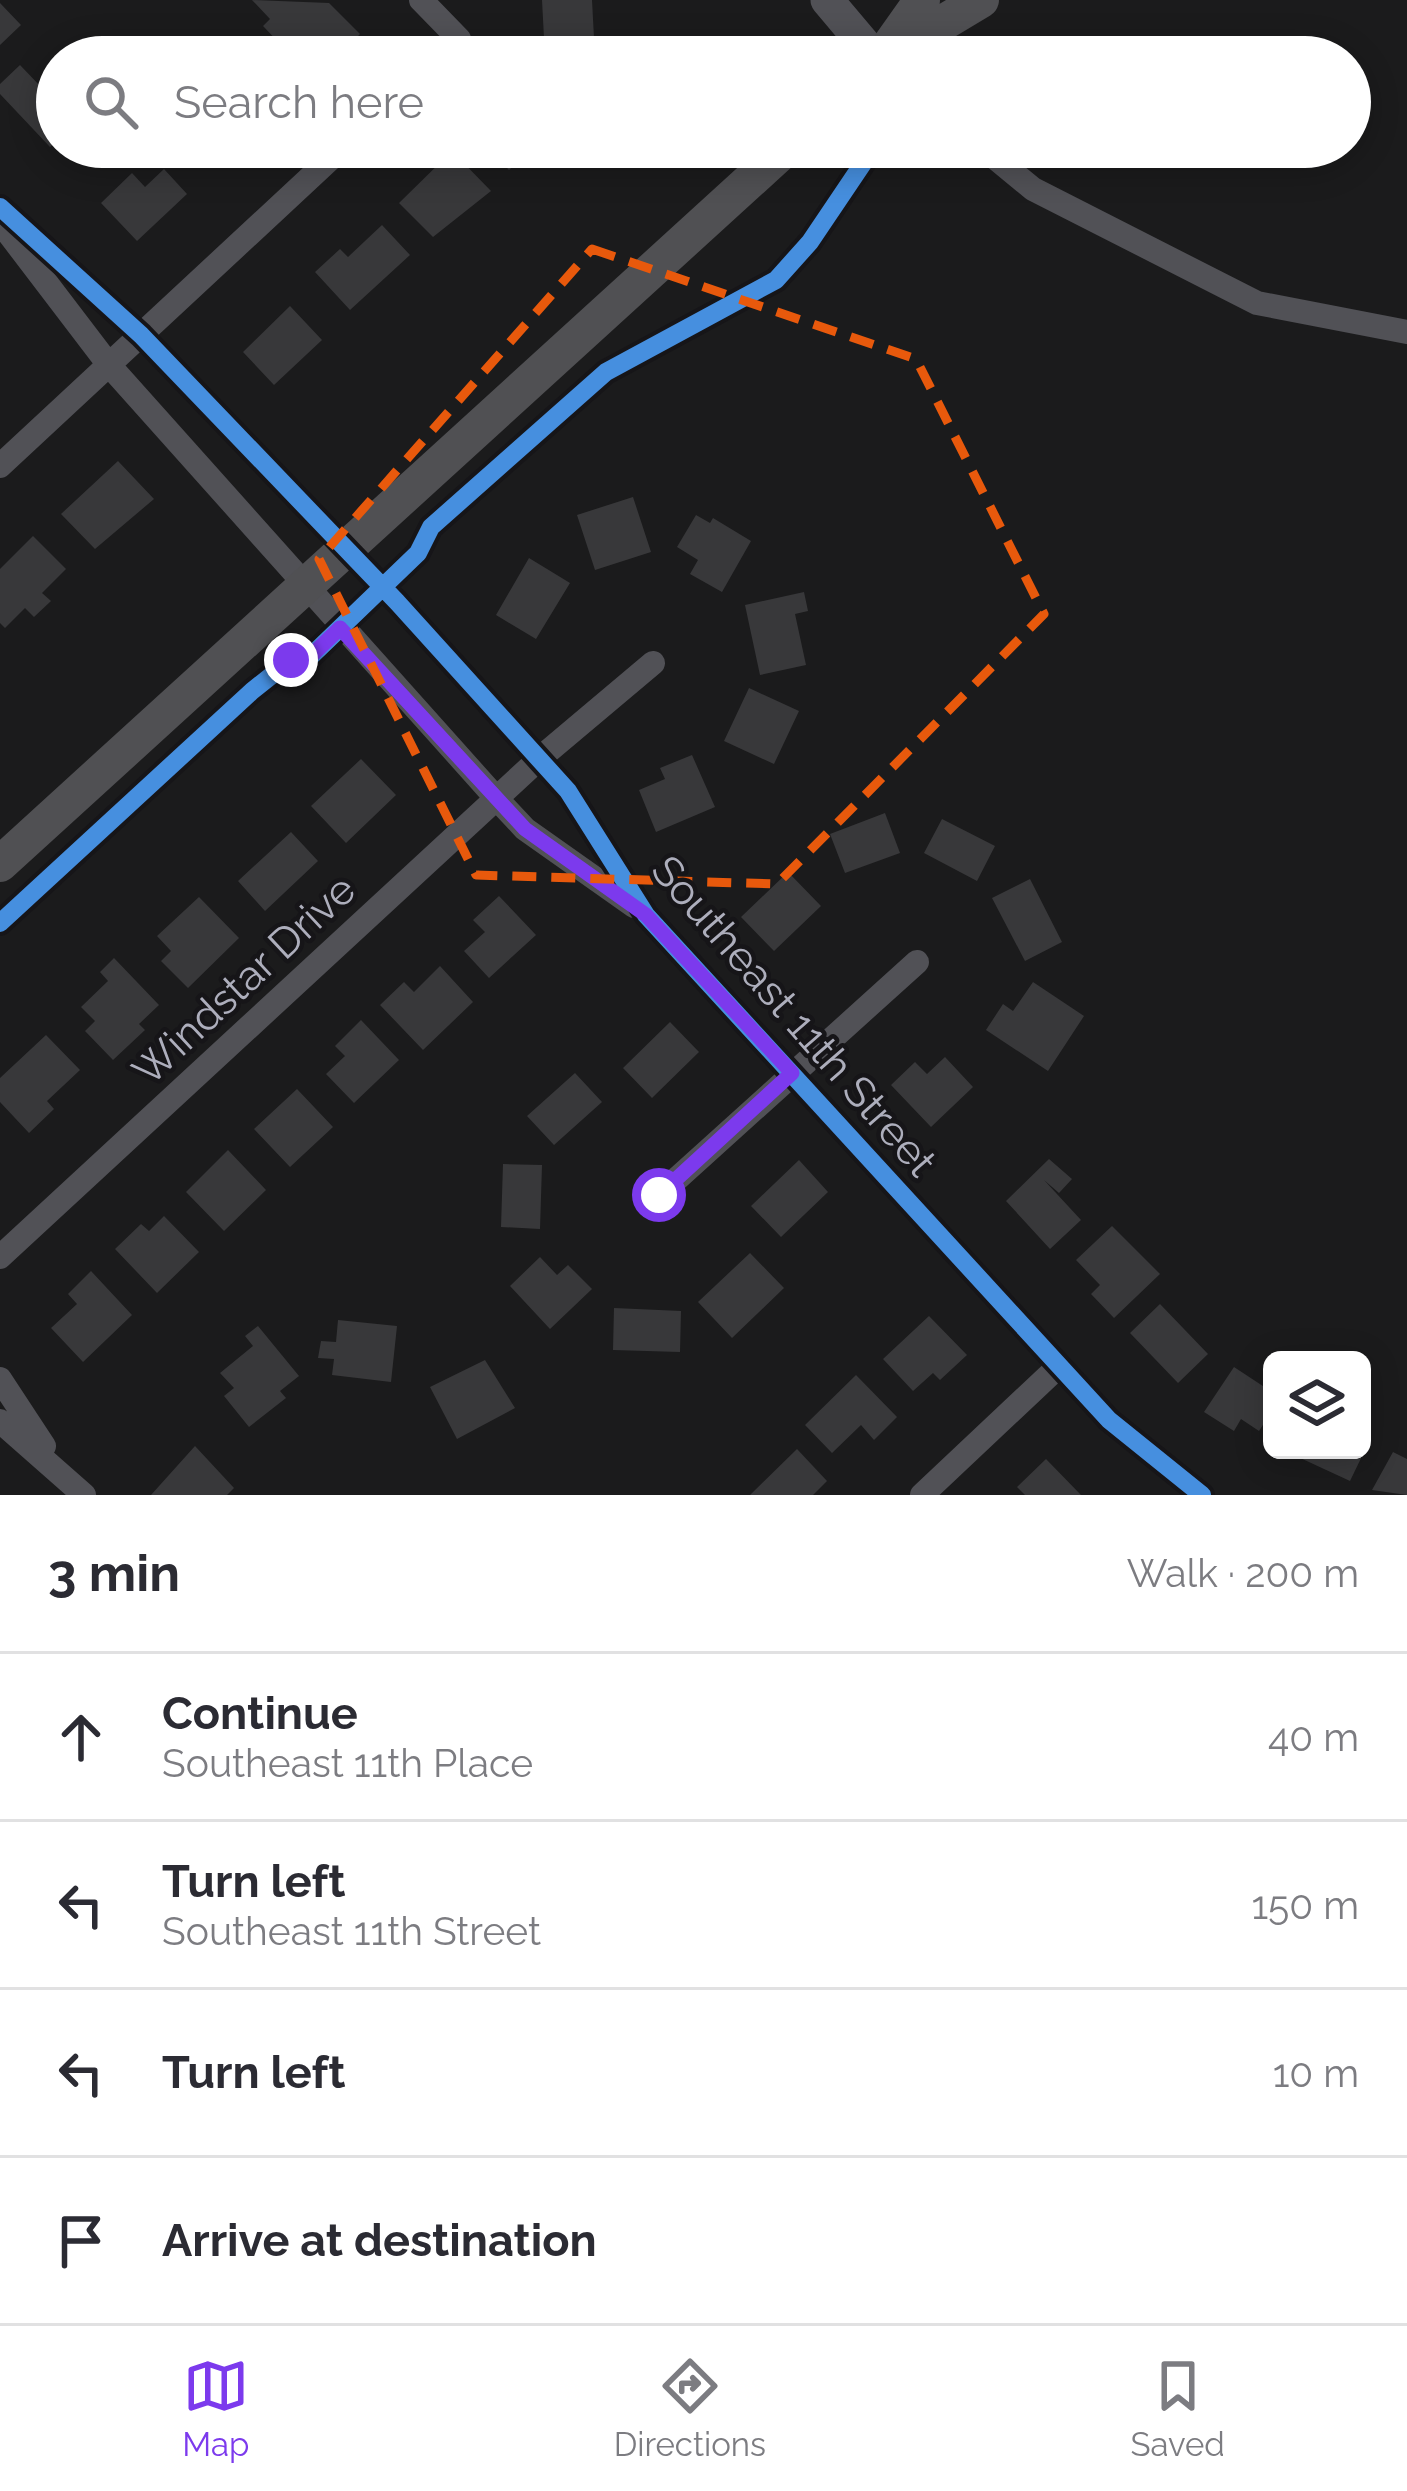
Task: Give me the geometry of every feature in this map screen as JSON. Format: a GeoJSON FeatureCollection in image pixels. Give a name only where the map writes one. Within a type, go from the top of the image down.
{"type":"FeatureCollection","features":[{"type":"Feature","properties":{"kind":"main road"},"geometry":{"type":"LineString","coordinates":[[896,36],[922,0]]}},
{"type":"Feature","properties":{"kind":"main road"},"geometry":{"type":"LineString","coordinates":[[918,36],[981,0]]}},
{"type":"Feature","properties":{"kind":"main road"},"geometry":{"type":"LineString","coordinates":[[0,864],[764,168]]}},
{"type":"Feature","properties":{"kind":"street"},"geometry":{"type":"LineString","coordinates":[[421,0],[456,36]]}},
{"type":"Feature","properties":{"kind":"street"},"geometry":{"type":"LineString","coordinates":[[826,0],[861,36]]}},
{"type":"Feature","properties":{"kind":"street"},"geometry":{"type":"LineString","coordinates":[[0,466],[320,168]]}},
{"type":"Feature","properties":{"kind":"street"},"geometry":{"type":"LineString","coordinates":[[1008,168],[1033,189],[1257,303],[1407,332]]}},
{"type":"Feature","properties":{"kind":"street","name":"Southeast 11th Street"},"geometry":{"type":"LineString","coordinates":[[0,207],[141,335],[344,549],[568,791],[646,915],[1059,1366],[1147,1456],[1202,1495]]}},
{"type":"Feature","properties":{"kind":"street","name":"Southeast 11th Street"},"geometry":{"type":"LineString","coordinates":[[0,222],[109,365],[497,799],[525,829],[646,915]]}},
{"type":"Feature","properties":{"kind":"street","name":"Windstar Drive"},"geometry":{"type":"LineString","coordinates":[[0,1257],[539,759],[653,663]]}},
{"type":"Feature","properties":{"kind":"street"},"geometry":{"type":"LineString","coordinates":[[659,1195],[917,962]]}},
{"type":"Feature","properties":{"kind":"street"},"geometry":{"type":"LineString","coordinates":[[922,1495],[1059,1366]]}},
{"type":"Feature","properties":{"kind":"street"},"geometry":{"type":"LineString","coordinates":[[0,1379],[59,1468]]}},
{"type":"Feature","properties":{"kind":"street"},"geometry":{"type":"LineString","coordinates":[[0,1421],[85,1495]]}},
{"type":"Feature","properties":{"kind":"highlighted area"},"geometry":{"type":"Polygon","coordinates":[[[592,249],[916,359],[1044,614],[777,884],[476,875],[319,559],[592,249]]]}},
{"type":"Feature","properties":{"kind":"building"},"geometry":{"type":"Polygon","coordinates":[[[252,0],[329,3],[360,34],[273,36],[263,26],[270,19],[252,0]]]}},
{"type":"Feature","properties":{"kind":"building"},"geometry":{"type":"Polygon","coordinates":[[[542,0],[592,0],[594,36],[544,36],[542,0]]]}},
{"type":"Feature","properties":{"kind":"building"},"geometry":{"type":"Polygon","coordinates":[[[0,3],[21,25],[0,45],[0,3]]]}},
{"type":"Feature","properties":{"kind":"building"},"geometry":{"type":"Polygon","coordinates":[[[20,65],[36,82],[36,132],[0,94],[0,84],[20,65]]]}},
{"type":"Feature","properties":{"kind":"building"},"geometry":{"type":"Polygon","coordinates":[[[435,168],[469,168],[491,191],[433,237],[399,203],[435,168]]]}},
{"type":"Feature","properties":{"kind":"building"},"geometry":{"type":"Polygon","coordinates":[[[164,169],[187,194],[137,241],[101,203],[132,173],[145,187],[164,169]]]}},
{"type":"Feature","properties":{"kind":"building"},"geometry":{"type":"Polygon","coordinates":[[[382,225],[410,255],[350,310],[315,272],[340,249],[348,257],[382,225]]]}},
{"type":"Feature","properties":{"kind":"building"},"geometry":{"type":"Polygon","coordinates":[[[290,306],[322,340],[274,385],[243,352],[290,306]]]}},
{"type":"Feature","properties":{"kind":"building"},"geometry":{"type":"Polygon","coordinates":[[[118,461],[154,499],[95,549],[61,514],[118,461]]]}},
{"type":"Feature","properties":{"kind":"building"},"geometry":{"type":"Polygon","coordinates":[[[633,497],[651,552],[595,570],[577,515],[633,497]]]}},
{"type":"Feature","properties":{"kind":"building"},"geometry":{"type":"Polygon","coordinates":[[[696,515],[710,523],[713,518],[751,541],[722,592],[690,574],[698,560],[677,547],[696,515]]]}},
{"type":"Feature","properties":{"kind":"building"},"geometry":{"type":"Polygon","coordinates":[[[33,536],[66,569],[42,593],[51,601],[34,617],[25,608],[5,628],[0,623],[0,569],[33,536]]]}},
{"type":"Feature","properties":{"kind":"building"},"geometry":{"type":"Polygon","coordinates":[[[529,558],[570,583],[536,639],[496,615],[529,558]]]}},
{"type":"Feature","properties":{"kind":"building"},"geometry":{"type":"Polygon","coordinates":[[[804,592],[808,611],[795,614],[806,665],[760,675],[745,605],[804,592]]]}},
{"type":"Feature","properties":{"kind":"building"},"geometry":{"type":"Polygon","coordinates":[[[749,688],[799,711],[774,764],[724,741],[749,688]]]}},
{"type":"Feature","properties":{"kind":"building"},"geometry":{"type":"Polygon","coordinates":[[[692,755],[715,807],[656,832],[639,790],[665,779],[660,768],[692,755]]]}},
{"type":"Feature","properties":{"kind":"building"},"geometry":{"type":"Polygon","coordinates":[[[361,759],[396,795],[346,843],[311,806],[361,759]]]}},
{"type":"Feature","properties":{"kind":"building"},"geometry":{"type":"Polygon","coordinates":[[[885,813],[900,853],[845,873],[830,834],[885,813]]]}},
{"type":"Feature","properties":{"kind":"building"},"geometry":{"type":"Polygon","coordinates":[[[942,819],[995,846],[977,881],[924,853],[942,819]]]}},
{"type":"Feature","properties":{"kind":"building"},"geometry":{"type":"Polygon","coordinates":[[[291,832],[318,861],[265,911],[238,881],[291,832]]]}},
{"type":"Feature","properties":{"kind":"building"},"geometry":{"type":"Polygon","coordinates":[[[788,872],[821,906],[774,951],[741,917],[788,872]]]}},
{"type":"Feature","properties":{"kind":"building"},"geometry":{"type":"Polygon","coordinates":[[[1030,879],[1062,942],[1025,961],[992,898],[1030,879]]]}},
{"type":"Feature","properties":{"kind":"building"},"geometry":{"type":"Polygon","coordinates":[[[499,896],[536,935],[489,978],[464,951],[485,932],[473,920],[499,896]]]}},
{"type":"Feature","properties":{"kind":"building"},"geometry":{"type":"Polygon","coordinates":[[[199,897],[239,938],[188,988],[161,961],[171,951],[157,936],[199,897]]]}},
{"type":"Feature","properties":{"kind":"building"},"geometry":{"type":"Polygon","coordinates":[[[114,958],[159,1005],[139,1024],[145,1030],[113,1060],[85,1031],[95,1021],[81,1007],[108,981],[100,972],[114,958]]]}},
{"type":"Feature","properties":{"kind":"building"},"geometry":{"type":"Polygon","coordinates":[[[440,966],[473,1002],[423,1050],[380,1005],[404,982],[414,992],[440,966]]]}},
{"type":"Feature","properties":{"kind":"building"},"geometry":{"type":"Polygon","coordinates":[[[1033,982],[1084,1016],[1048,1071],[986,1030],[1003,1004],[1013,1011],[1033,982]]]}},
{"type":"Feature","properties":{"kind":"building"},"geometry":{"type":"Polygon","coordinates":[[[361,1020],[399,1060],[354,1103],[326,1074],[345,1056],[335,1046],[361,1020]]]}},
{"type":"Feature","properties":{"kind":"building"},"geometry":{"type":"Polygon","coordinates":[[[670,1022],[699,1052],[652,1098],[623,1068],[670,1022]]]}},
{"type":"Feature","properties":{"kind":"building"},"geometry":{"type":"Polygon","coordinates":[[[46,1035],[80,1070],[47,1101],[54,1109],[29,1133],[0,1102],[0,1078],[46,1035]]]}},
{"type":"Feature","properties":{"kind":"building"},"geometry":{"type":"Polygon","coordinates":[[[945,1057],[973,1087],[931,1127],[891,1085],[915,1062],[927,1074],[945,1057]]]}},
{"type":"Feature","properties":{"kind":"building"},"geometry":{"type":"Polygon","coordinates":[[[575,1073],[602,1102],[554,1145],[527,1116],[575,1073]]]}},
{"type":"Feature","properties":{"kind":"building"},"geometry":{"type":"Polygon","coordinates":[[[297,1089],[333,1127],[290,1167],[254,1129],[297,1089]]]}},
{"type":"Feature","properties":{"kind":"building"},"geometry":{"type":"Polygon","coordinates":[[[228,1150],[266,1190],[224,1231],[186,1192],[228,1150]]]}},
{"type":"Feature","properties":{"kind":"building"},"geometry":{"type":"Polygon","coordinates":[[[1049,1159],[1072,1179],[1059,1193],[1044,1180],[1081,1220],[1050,1249],[1006,1201],[1049,1159]]]}},
{"type":"Feature","properties":{"kind":"building"},"geometry":{"type":"Polygon","coordinates":[[[799,1160],[828,1192],[781,1237],[751,1206],[799,1160]]]}},
{"type":"Feature","properties":{"kind":"building"},"geometry":{"type":"Polygon","coordinates":[[[503,1164],[542,1165],[540,1229],[501,1227],[503,1164]]]}},
{"type":"Feature","properties":{"kind":"building"},"geometry":{"type":"Polygon","coordinates":[[[164,1216],[199,1252],[157,1293],[115,1249],[141,1224],[149,1231],[164,1216]]]}},
{"type":"Feature","properties":{"kind":"building"},"geometry":{"type":"Polygon","coordinates":[[[1112,1226],[1160,1274],[1114,1318],[1091,1294],[1100,1285],[1076,1260],[1112,1226]]]}},
{"type":"Feature","properties":{"kind":"building"},"geometry":{"type":"Polygon","coordinates":[[[750,1253],[784,1288],[732,1338],[698,1302],[750,1253]]]}},
{"type":"Feature","properties":{"kind":"building"},"geometry":{"type":"Polygon","coordinates":[[[540,1257],[557,1275],[568,1265],[592,1289],[550,1329],[510,1286],[540,1257]]]}},
{"type":"Feature","properties":{"kind":"building"},"geometry":{"type":"Polygon","coordinates":[[[91,1271],[132,1315],[83,1362],[51,1328],[77,1304],[68,1294],[91,1271]]]}},
{"type":"Feature","properties":{"kind":"building"},"geometry":{"type":"Polygon","coordinates":[[[1160,1304],[1208,1354],[1178,1383],[1130,1333],[1160,1304]]]}},
{"type":"Feature","properties":{"kind":"building"},"geometry":{"type":"Polygon","coordinates":[[[614,1308],[681,1311],[680,1352],[613,1350],[614,1308]]]}},
{"type":"Feature","properties":{"kind":"building"},"geometry":{"type":"Polygon","coordinates":[[[929,1316],[967,1355],[940,1380],[933,1373],[913,1391],[883,1359],[929,1316]]]}},
{"type":"Feature","properties":{"kind":"building"},"geometry":{"type":"Polygon","coordinates":[[[338,1320],[397,1326],[391,1382],[332,1375],[334,1359],[318,1358],[321,1341],[336,1342],[338,1320]]]}},
{"type":"Feature","properties":{"kind":"building"},"geometry":{"type":"Polygon","coordinates":[[[258,1326],[299,1376],[280,1391],[286,1398],[249,1427],[224,1396],[234,1388],[220,1373],[253,1346],[245,1336],[258,1326]]]}},
{"type":"Feature","properties":{"kind":"building"},"geometry":{"type":"Polygon","coordinates":[[[485,1360],[515,1408],[457,1439],[430,1387],[485,1360]]]}},
{"type":"Feature","properties":{"kind":"building"},"geometry":{"type":"Polygon","coordinates":[[[1234,1367],[1263,1386],[1259,1431],[1241,1419],[1234,1431],[1204,1412],[1234,1367]]]}},
{"type":"Feature","properties":{"kind":"building"},"geometry":{"type":"Polygon","coordinates":[[[856,1375],[897,1417],[874,1440],[861,1425],[832,1453],[805,1425],[856,1375]]]}},
{"type":"Feature","properties":{"kind":"building"},"geometry":{"type":"Polygon","coordinates":[[[195,1446],[234,1488],[227,1495],[151,1495],[195,1446]]]}},
{"type":"Feature","properties":{"kind":"building"},"geometry":{"type":"Polygon","coordinates":[[[797,1449],[827,1481],[813,1495],[750,1495],[797,1449]]]}},
{"type":"Feature","properties":{"kind":"building"},"geometry":{"type":"Polygon","coordinates":[[[1393,1452],[1407,1459],[1407,1495],[1372,1490],[1393,1452]]]}},
{"type":"Feature","properties":{"kind":"building"},"geometry":{"type":"Polygon","coordinates":[[[1046,1459],[1081,1495],[1025,1495],[1017,1487],[1046,1459]]]}},
{"type":"Feature","properties":{"kind":"building"},"geometry":{"type":"Polygon","coordinates":[[[1302,1459],[1361,1459],[1350,1481],[1302,1459]]]}},
{"type":"Feature","properties":{"kind":"cycle path"},"geometry":{"type":"LineString","coordinates":[[0,923],[252,691],[291,660],[310,657],[418,553],[431,527],[606,372],[776,280],[810,242],[860,168]]}},
{"type":"Feature","properties":{"kind":"cycle path"},"geometry":{"type":"LineString","coordinates":[[0,207],[141,335],[397,602],[568,791],[646,915],[1109,1420],[1202,1495]]}},
{"type":"Feature","properties":{"kind":"route"},"geometry":{"type":"LineString","coordinates":[[291,660],[310,657],[340,628],[525,829],[646,915],[792,1073],[659,1195]]}}]}
